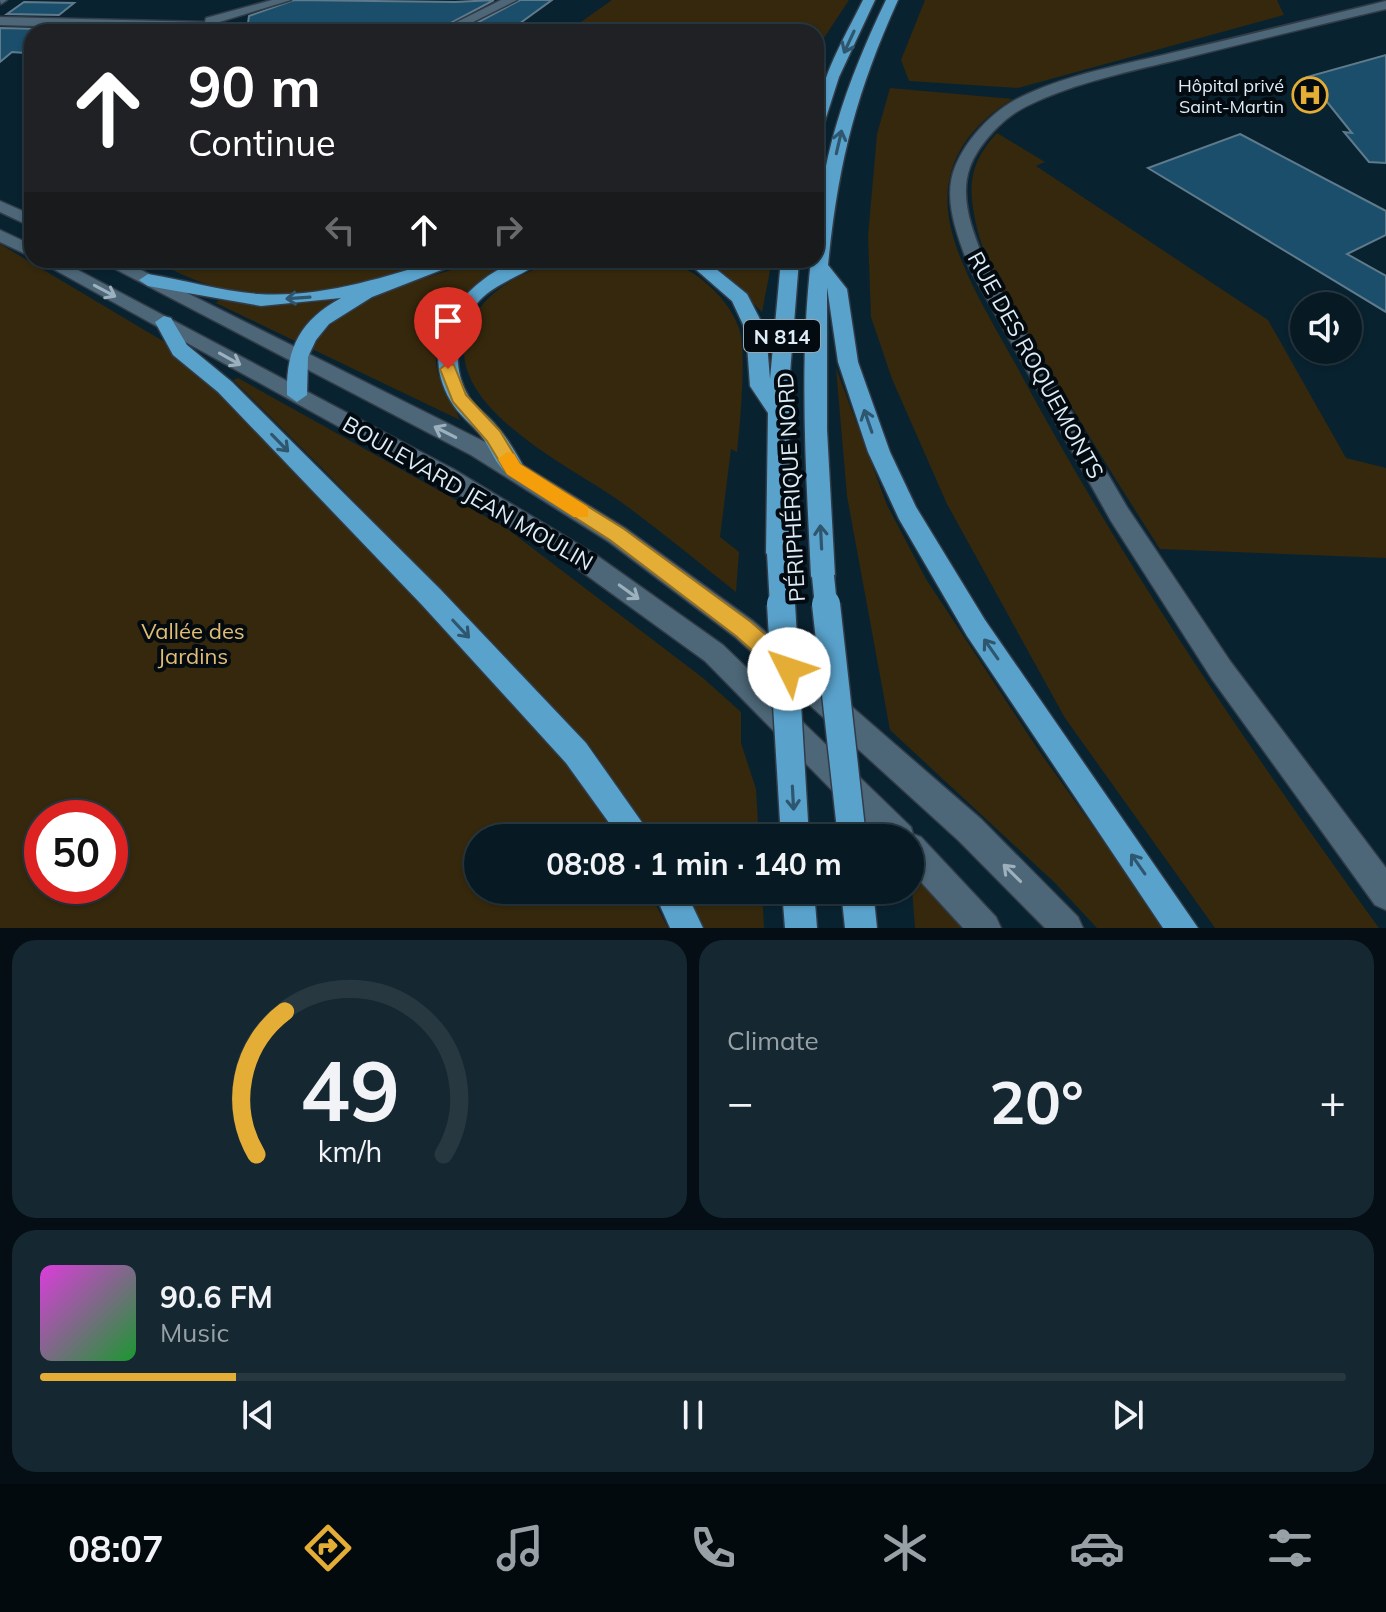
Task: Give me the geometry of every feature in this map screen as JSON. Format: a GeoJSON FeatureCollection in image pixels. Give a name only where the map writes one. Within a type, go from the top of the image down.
{"type":"FeatureCollection","features":[{"type":"Feature","properties":{"kind":"highway"},"geometry":{"type":"LineString","coordinates":[[824,102],[832,77],[869,0]]}},
{"type":"Feature","properties":{"kind":"highway","name":"PÉRIPHÉRIQUE NORD"},"geometry":{"type":"LineString","coordinates":[[824,245],[838,140],[864,58],[892,0]]}},
{"type":"Feature","properties":{"kind":"highway"},"geometry":{"type":"LineString","coordinates":[[824,83],[832,77]]}},
{"type":"Feature","properties":{"kind":"highway"},"geometry":{"type":"LineString","coordinates":[[297,395],[298,357],[316,329],[337,309],[402,279],[434,268]]}},
{"type":"Feature","properties":{"kind":"highway"},"geometry":{"type":"LineString","coordinates":[[513,268],[499,274],[468,301],[455,322],[445,353],[459,398],[494,436],[514,469]]}},
{"type":"Feature","properties":{"kind":"highway"},"geometry":{"type":"LineString","coordinates":[[704,268],[740,298],[756,331],[760,386],[779,412]]}},
{"type":"Feature","properties":{"kind":"highway","name":"PÉRIPHÉRIQUE NORD"},"geometry":{"type":"LineString","coordinates":[[789,268],[783,310],[779,412],[778,553],[794,824]]}},
{"type":"Feature","properties":{"kind":"highway"},"geometry":{"type":"LineString","coordinates":[[821,268],[838,289],[848,362],[879,452],[914,524],[976,628],[1182,928]]}},
{"type":"Feature","properties":{"kind":"highway","name":"PÉRIPHÉRIQUE NORD"},"geometry":{"type":"LineString","coordinates":[[821,268],[815,401],[823,576],[850,824]]}},
{"type":"Feature","properties":{"kind":"highway"},"geometry":{"type":"LineString","coordinates":[[148,280],[270,300],[328,295],[402,279]]}},
{"type":"Feature","properties":{"kind":"highway"},"geometry":{"type":"LineString","coordinates":[[164,322],[180,350],[225,387],[431,597],[555,731],[627,824]]}},
{"type":"Feature","properties":{"kind":"highway"},"geometry":{"type":"LineString","coordinates":[[676,904],[687,928]]}},
{"type":"Feature","properties":{"kind":"highway"},"geometry":{"type":"LineString","coordinates":[[859,904],[861,926]]}},
{"type":"Feature","properties":{"kind":"street"},"geometry":{"type":"LineString","coordinates":[[201,24],[285,0]]}},
{"type":"Feature","properties":{"kind":"street"},"geometry":{"type":"LineString","coordinates":[[460,24],[511,0]]}},
{"type":"Feature","properties":{"kind":"street","name":"RUE DES ROQUEMONTS"},"geometry":{"type":"LineString","coordinates":[[1386,5],[1211,46],[1031,98],[991,124],[979,137],[962,168],[958,194],[964,230],[978,267],[1119,514],[1221,670],[1386,894]]}},
{"type":"Feature","properties":{"kind":"street"},"geometry":{"type":"LineString","coordinates":[[0,21],[116,24]]}},
{"type":"Feature","properties":{"kind":"street"},"geometry":{"type":"LineString","coordinates":[[0,206],[24,218]]}},
{"type":"Feature","properties":{"kind":"street"},"geometry":{"type":"LineString","coordinates":[[0,235],[24,248]]}},
{"type":"Feature","properties":{"kind":"street","name":"BOULEVARD JEAN MOULIN"},"geometry":{"type":"LineString","coordinates":[[61,268],[297,395],[524,522],[587,562],[714,653],[886,824]]}},
{"type":"Feature","properties":{"kind":"street","name":"BOULEVARD JEAN MOULIN"},"geometry":{"type":"LineString","coordinates":[[123,268],[514,469],[617,535],[744,629],[970,830],[1067,928]]}},
{"type":"Feature","properties":{"kind":"street"},"geometry":{"type":"LineString","coordinates":[[924,863],[985,928]]}},
{"type":"Feature","properties":{"kind":"green space"},"geometry":{"type":"Polygon","coordinates":[[[612,0],[849,0],[824,38],[824,24],[578,24],[612,0]]]}},
{"type":"Feature","properties":{"kind":"green space"},"geometry":{"type":"Polygon","coordinates":[[[925,0],[1277,0],[1284,15],[1018,88],[909,81],[901,60],[925,0]]]}},
{"type":"Feature","properties":{"kind":"green space"},"geometry":{"type":"Polygon","coordinates":[[[890,88],[1013,99],[973,132],[963,145],[950,176],[948,211],[951,230],[965,270],[1056,438],[1142,582],[1234,722],[1379,928],[1215,928],[1065,718],[947,504],[892,379],[871,317],[868,236],[877,134],[890,88]]]}},
{"type":"Feature","properties":{"kind":"green space"},"geometry":{"type":"Polygon","coordinates":[[[997,133],[1045,162],[1036,166],[1268,320],[1290,364],[1293,364],[1346,458],[1386,468],[1386,558],[1160,549],[1023,327],[990,265],[975,222],[971,189],[977,163],[997,133]]]}},
{"type":"Feature","properties":{"kind":"green space","name":"Vallée des Jardins"},"geometry":{"type":"Polygon","coordinates":[[[0,244],[24,258],[24,268],[40,268],[168,344],[219,392],[431,613],[565,760],[608,824],[464,824],[464,904],[655,904],[668,928],[0,928],[0,244]]]}},
{"type":"Feature","properties":{"kind":"green space"},"geometry":{"type":"Polygon","coordinates":[[[168,268],[411,268],[354,284],[298,293],[241,292],[189,278],[168,268]]]}},
{"type":"Feature","properties":{"kind":"green space"},"geometry":{"type":"Polygon","coordinates":[[[458,268],[498,268],[466,293],[454,307],[439,338],[436,355],[438,374],[460,420],[312,349],[326,330],[344,314],[365,301],[458,268]]]}},
{"type":"Feature","properties":{"kind":"green space"},"geometry":{"type":"Polygon","coordinates":[[[540,268],[683,268],[709,285],[727,305],[739,328],[743,371],[737,452],[731,449],[720,537],[739,552],[736,592],[621,502],[535,446],[481,397],[467,369],[465,339],[480,308],[498,290],[540,268]]]}},
{"type":"Feature","properties":{"kind":"green space"},"geometry":{"type":"Polygon","coordinates":[[[717,268],[770,268],[762,312],[717,268]]]}},
{"type":"Feature","properties":{"kind":"green space"},"geometry":{"type":"Polygon","coordinates":[[[354,294],[308,324],[297,342],[216,303],[219,300],[280,304],[354,294]]]}},
{"type":"Feature","properties":{"kind":"green space"},"geometry":{"type":"Polygon","coordinates":[[[836,368],[887,505],[926,579],[1037,748],[1165,928],[1097,928],[1055,883],[890,730],[847,496],[836,368]]]}},
{"type":"Feature","properties":{"kind":"green space"},"geometry":{"type":"Polygon","coordinates":[[[238,378],[506,528],[703,678],[741,712],[741,743],[756,789],[758,824],[643,824],[593,750],[323,469],[233,380],[238,378]]]}},
{"type":"Feature","properties":{"kind":"green space"},"geometry":{"type":"Polygon","coordinates":[[[924,880],[962,928],[915,928],[913,904],[924,904],[924,880]]]}},
{"type":"Feature","properties":{"kind":"green space"},"geometry":{"type":"Polygon","coordinates":[[[690,904],[763,904],[764,928],[704,928],[690,904]]]}},
{"type":"Feature","properties":{"kind":"building"},"geometry":{"type":"Polygon","coordinates":[[[294,0],[494,0],[449,24],[254,24],[248,23],[249,16],[294,0]]]}},
{"type":"Feature","properties":{"kind":"building"},"geometry":{"type":"Polygon","coordinates":[[[520,0],[552,0],[519,24],[475,24],[520,0]]]}},
{"type":"Feature","properties":{"kind":"building"},"geometry":{"type":"Polygon","coordinates":[[[24,2],[74,3],[59,15],[7,14],[24,2]]]}},
{"type":"Feature","properties":{"kind":"building"},"geometry":{"type":"Polygon","coordinates":[[[0,28],[24,29],[24,53],[12,52],[0,62],[0,28]]]}},
{"type":"Feature","properties":{"kind":"building","name":"Hôpital privé Saint-Martin"},"geometry":{"type":"Polygon","coordinates":[[[1386,55],[1386,163],[1369,162],[1344,132],[1352,133],[1307,77],[1386,55]]]}},
{"type":"Feature","properties":{"kind":"building"},"geometry":{"type":"Polygon","coordinates":[[[1240,134],[1386,211],[1386,235],[1347,254],[1386,276],[1386,312],[1362,297],[1362,292],[1353,292],[1148,168],[1240,134]]]}},
{"type":"Feature","properties":{"kind":"slow traffic"},"geometry":{"type":"LineString","coordinates":[[507,459],[514,469],[581,512]]}},
{"type":"Feature","properties":{"kind":"place","name":"Hôpital privé Saint-Martin"},"geometry":{"type":"Point","coordinates":[1310,95]}},
{"type":"Feature","properties":{"kind":"route"},"geometry":{"type":"LineString","coordinates":[[448,369],[459,398],[494,436],[514,469],[617,535],[744,629],[789,669]]}}]}
